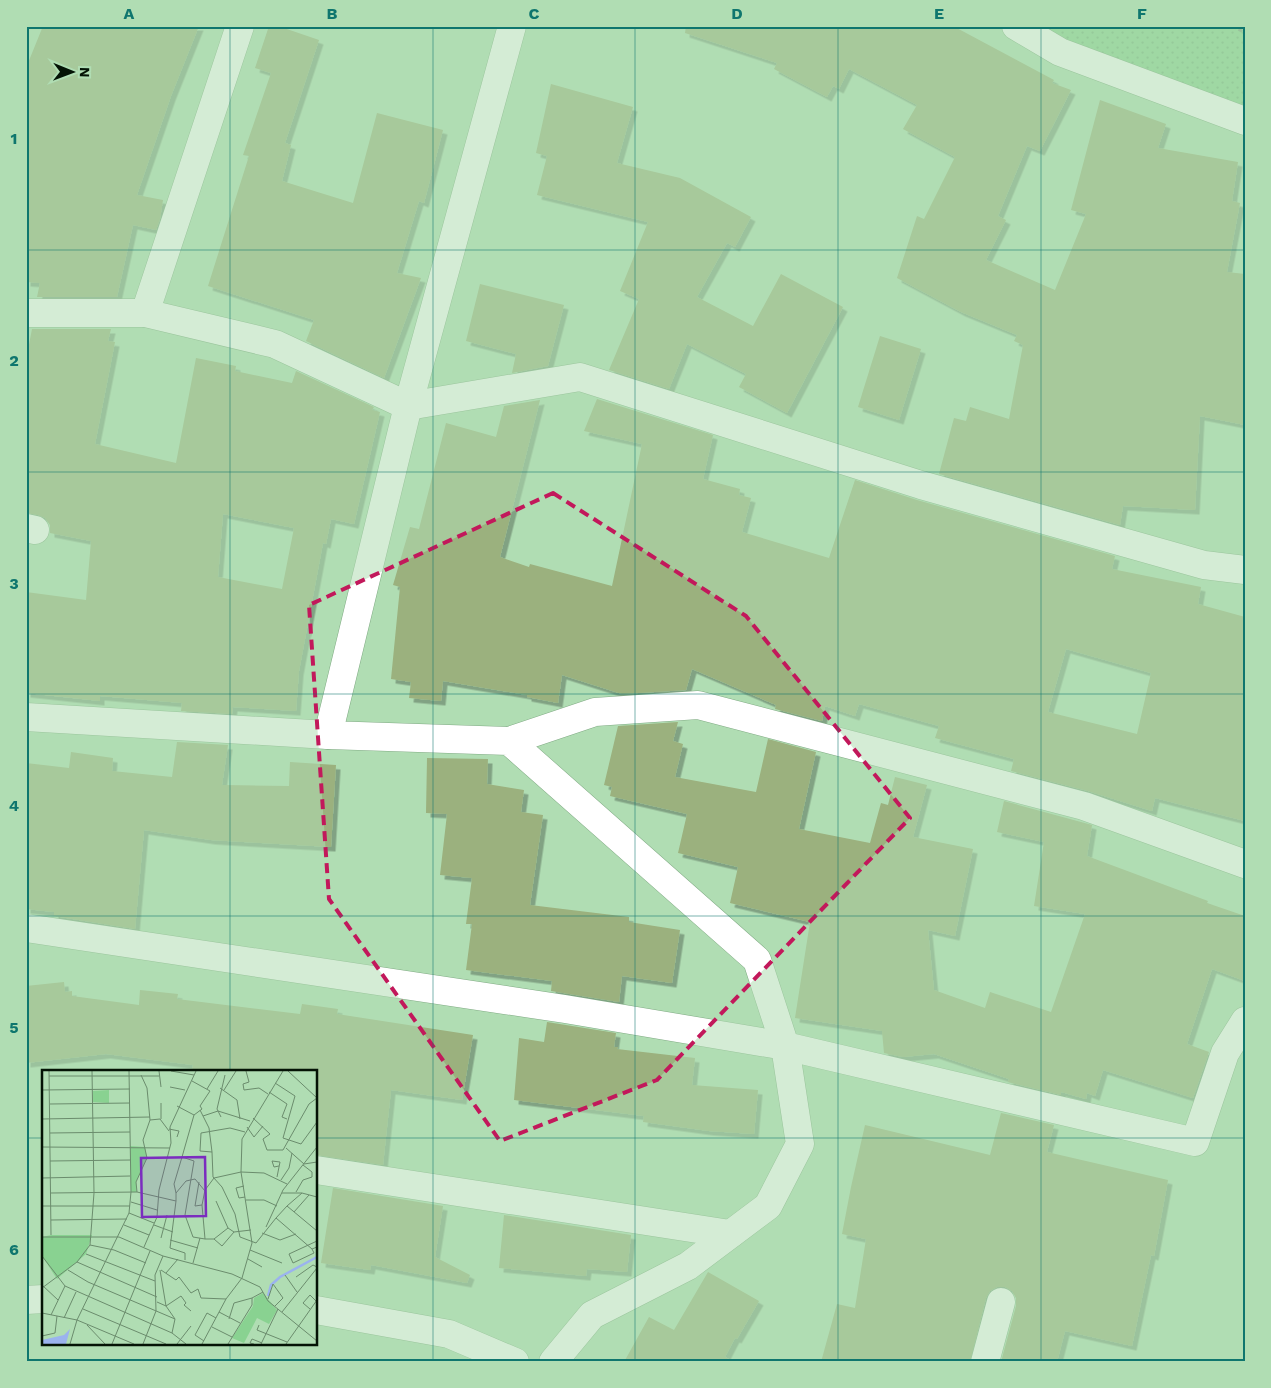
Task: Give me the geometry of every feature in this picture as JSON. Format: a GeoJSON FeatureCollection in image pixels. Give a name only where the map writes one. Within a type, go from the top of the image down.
{"type":"FeatureCollection","features":[{"type":"Feature","properties":{"kind":"street"},"geometry":{"type":"LineString","coordinates":[[145,313],[240,26]]}},
{"type":"Feature","properties":{"kind":"street"},"geometry":{"type":"LineString","coordinates":[[328,735],[408,406],[512,26]]}},
{"type":"Feature","properties":{"kind":"street"},"geometry":{"type":"LineString","coordinates":[[1016,26],[1060,52],[1245,121]]}},
{"type":"Feature","properties":{"kind":"street"},"geometry":{"type":"LineString","coordinates":[[26,313],[145,313],[275,344],[408,406],[580,377],[921,485],[1204,565],[1245,570]]}},
{"type":"Feature","properties":{"kind":"street"},"geometry":{"type":"LineString","coordinates":[[26,717],[328,735],[509,741],[595,712],[698,705],[1084,806],[1245,864]]}},
{"type":"Feature","properties":{"kind":"street"},"geometry":{"type":"LineString","coordinates":[[509,741],[757,960],[786,1046],[800,1144],[768,1206],[688,1266],[592,1315],[553,1362]]}},
{"type":"Feature","properties":{"kind":"street"},"geometry":{"type":"LineString","coordinates":[[26,928],[565,1010],[786,1046],[1195,1142],[1225,1053],[1245,1021]]}},
{"type":"Feature","properties":{"kind":"street"},"geometry":{"type":"LineString","coordinates":[[318,1170],[730,1234]]}},
{"type":"Feature","properties":{"kind":"street"},"geometry":{"type":"LineString","coordinates":[[26,1300],[42,1299]]}},
{"type":"Feature","properties":{"kind":"street"},"geometry":{"type":"LineString","coordinates":[[985,1362],[1001,1302]]}},
{"type":"Feature","properties":{"kind":"street"},"geometry":{"type":"LineString","coordinates":[[318,1310],[450,1334],[515,1362]]}},
{"type":"Feature","properties":{"kind":"path"},"geometry":{"type":"LineString","coordinates":[[1233,26],[1245,33]]}},
{"type":"Feature","properties":{"kind":"highlighted area"},"geometry":{"type":"Polygon","coordinates":[[[553,493],[746,616],[910,818],[657,1080],[500,1141],[329,899],[309,605],[553,493]]]}},
{"type":"Feature","properties":{"kind":"green space"},"geometry":{"type":"Polygon","coordinates":[[[1016,26],[1245,26],[1245,121],[1016,26]]]}},
{"type":"Feature","properties":{"kind":"building"},"geometry":{"type":"Polygon","coordinates":[[[43,26],[199,26],[171,96],[137,195],[163,200],[160,219],[156,230],[133,225],[117,297],[37,297],[40,283],[26,282],[26,68],[43,26]]]}},
{"type":"Feature","properties":{"kind":"building"},"geometry":{"type":"Polygon","coordinates":[[[269,26],[278,26],[319,40],[285,143],[291,145],[282,181],[353,203],[377,113],[443,130],[424,203],[419,201],[397,273],[421,278],[384,378],[306,341],[314,320],[208,286],[249,156],[243,155],[271,73],[255,68],[269,26]]]}},
{"type":"Feature","properties":{"kind":"building"},"geometry":{"type":"Polygon","coordinates":[[[686,26],[953,26],[1054,80],[1052,83],[1071,90],[1040,151],[1027,146],[998,216],[1006,220],[986,260],[1055,290],[1086,214],[1071,210],[1100,100],[1166,124],[1158,148],[1238,162],[1232,201],[1240,203],[1227,272],[1245,274],[1245,425],[1200,416],[1195,510],[1123,506],[1120,525],[939,474],[954,418],[966,421],[970,407],[1009,419],[1023,345],[1014,341],[1017,335],[961,312],[897,278],[917,216],[924,219],[955,157],[903,129],[917,105],[849,69],[839,89],[833,86],[827,97],[774,69],[777,63],[685,33],[686,26]]]}},
{"type":"Feature","properties":{"kind":"building"},"geometry":{"type":"Polygon","coordinates":[[[551,84],[633,107],[617,163],[680,178],[751,217],[735,247],[727,243],[697,297],[753,326],[781,274],[843,307],[787,413],[739,387],[746,374],[687,344],[669,389],[609,370],[639,299],[620,291],[648,222],[537,195],[547,156],[536,153],[551,84]]]}},
{"type":"Feature","properties":{"kind":"building"},"geometry":{"type":"Polygon","coordinates":[[[480,284],[564,305],[548,366],[512,373],[516,354],[466,341],[480,284]]]}},
{"type":"Feature","properties":{"kind":"building"},"geometry":{"type":"Polygon","coordinates":[[[32,329],[111,329],[108,341],[115,342],[95,444],[176,463],[196,358],[236,366],[235,371],[292,383],[296,371],[374,407],[372,410],[380,412],[354,524],[331,519],[326,544],[323,543],[299,671],[296,711],[233,707],[232,714],[181,711],[182,703],[100,696],[100,701],[26,693],[26,592],[86,600],[91,541],[50,533],[50,525],[45,518],[26,513],[26,360],[32,329]],[[223,514],[218,577],[282,589],[294,528],[223,514]]]}},
{"type":"Feature","properties":{"kind":"building"},"geometry":{"type":"Polygon","coordinates":[[[880,336],[921,349],[899,420],[858,407],[880,336]]]}},
{"type":"Feature","properties":{"kind":"building"},"geometry":{"type":"Polygon","coordinates":[[[597,399],[713,435],[703,479],[740,489],[739,495],[751,498],[742,532],[829,558],[855,480],[917,500],[1115,556],[1112,569],[1201,587],[1198,604],[1245,617],[1245,821],[1155,798],[1152,811],[1088,791],[1011,771],[1014,759],[935,738],[939,726],[859,704],[855,716],[825,706],[822,721],[775,709],[776,705],[692,669],[686,690],[622,694],[562,675],[558,703],[527,697],[527,695],[443,681],[441,701],[409,698],[411,682],[391,679],[400,587],[393,585],[410,527],[419,529],[446,423],[496,437],[504,406],[540,400],[500,557],[529,567],[530,564],[612,586],[642,444],[584,431],[597,399]],[[1066,649],[1048,712],[1137,734],[1151,673],[1066,649]]]}},
{"type":"Feature","properties":{"kind":"building"},"geometry":{"type":"Polygon","coordinates":[[[678,722],[673,741],[683,744],[675,777],[756,792],[768,739],[816,752],[799,829],[870,843],[881,803],[888,805],[895,777],[927,785],[913,837],[973,849],[955,936],[928,930],[934,990],[985,1008],[990,992],[1051,1012],[1085,914],[1034,906],[1044,842],[997,832],[1004,801],[1092,825],[1087,856],[1245,916],[1245,981],[1212,969],[1187,1044],[1209,1052],[1193,1098],[1103,1070],[1095,1096],[1087,1093],[1086,1099],[1061,1092],[1061,1095],[1008,1082],[1009,1079],[934,1054],[903,1057],[884,1053],[882,1031],[795,1018],[810,922],[730,903],[738,867],[678,853],[687,814],[610,796],[612,787],[604,785],[618,726],[678,722]]]}},
{"type":"Feature","properties":{"kind":"building"},"geometry":{"type":"Polygon","coordinates":[[[177,742],[228,745],[222,785],[289,786],[290,762],[336,765],[331,847],[211,840],[144,830],[135,929],[54,916],[54,912],[26,909],[26,763],[69,768],[71,752],[113,758],[112,771],[172,777],[177,742]]]}},
{"type":"Feature","properties":{"kind":"building"},"geometry":{"type":"Polygon","coordinates":[[[427,758],[488,759],[487,784],[524,790],[521,812],[543,815],[530,905],[629,917],[629,922],[680,930],[672,983],[622,976],[619,1002],[551,991],[552,981],[466,970],[472,924],[466,924],[472,878],[440,875],[447,814],[426,813],[427,758]]]}},
{"type":"Feature","properties":{"kind":"building"},"geometry":{"type":"Polygon","coordinates":[[[64,982],[65,992],[72,991],[72,996],[139,1005],[140,990],[178,994],[177,999],[300,1014],[302,1004],[338,1009],[337,1014],[473,1035],[462,1100],[391,1090],[383,1165],[318,1155],[318,1070],[192,1070],[193,1065],[106,1054],[26,1063],[26,986],[64,982]]]}},
{"type":"Feature","properties":{"kind":"building"},"geometry":{"type":"Polygon","coordinates":[[[547,1022],[616,1033],[614,1047],[618,1047],[617,1049],[695,1058],[692,1085],[758,1090],[754,1134],[709,1131],[643,1122],[644,1116],[514,1100],[519,1038],[544,1042],[547,1022]]]}},
{"type":"Feature","properties":{"kind":"building"},"geometry":{"type":"Polygon","coordinates":[[[1001,1113],[1054,1125],[1047,1152],[1168,1180],[1154,1256],[1151,1255],[1132,1346],[1065,1331],[1057,1362],[1001,1362],[1016,1306],[1016,1298],[1012,1291],[1005,1287],[997,1287],[990,1291],[986,1298],[970,1362],[821,1362],[837,1304],[855,1308],[866,1239],[842,1234],[865,1125],[990,1155],[1001,1113]]]}},
{"type":"Feature","properties":{"kind":"building"},"geometry":{"type":"Polygon","coordinates":[[[333,1188],[443,1206],[435,1257],[470,1275],[467,1283],[371,1265],[370,1270],[321,1263],[333,1188]]]}},
{"type":"Feature","properties":{"kind":"building"},"geometry":{"type":"Polygon","coordinates":[[[504,1215],[631,1235],[627,1272],[587,1269],[586,1276],[499,1268],[504,1215]]]}},
{"type":"Feature","properties":{"kind":"building"},"geometry":{"type":"Polygon","coordinates":[[[708,1272],[759,1301],[725,1357],[734,1362],[624,1362],[649,1317],[674,1330],[708,1272]]]}}]}
